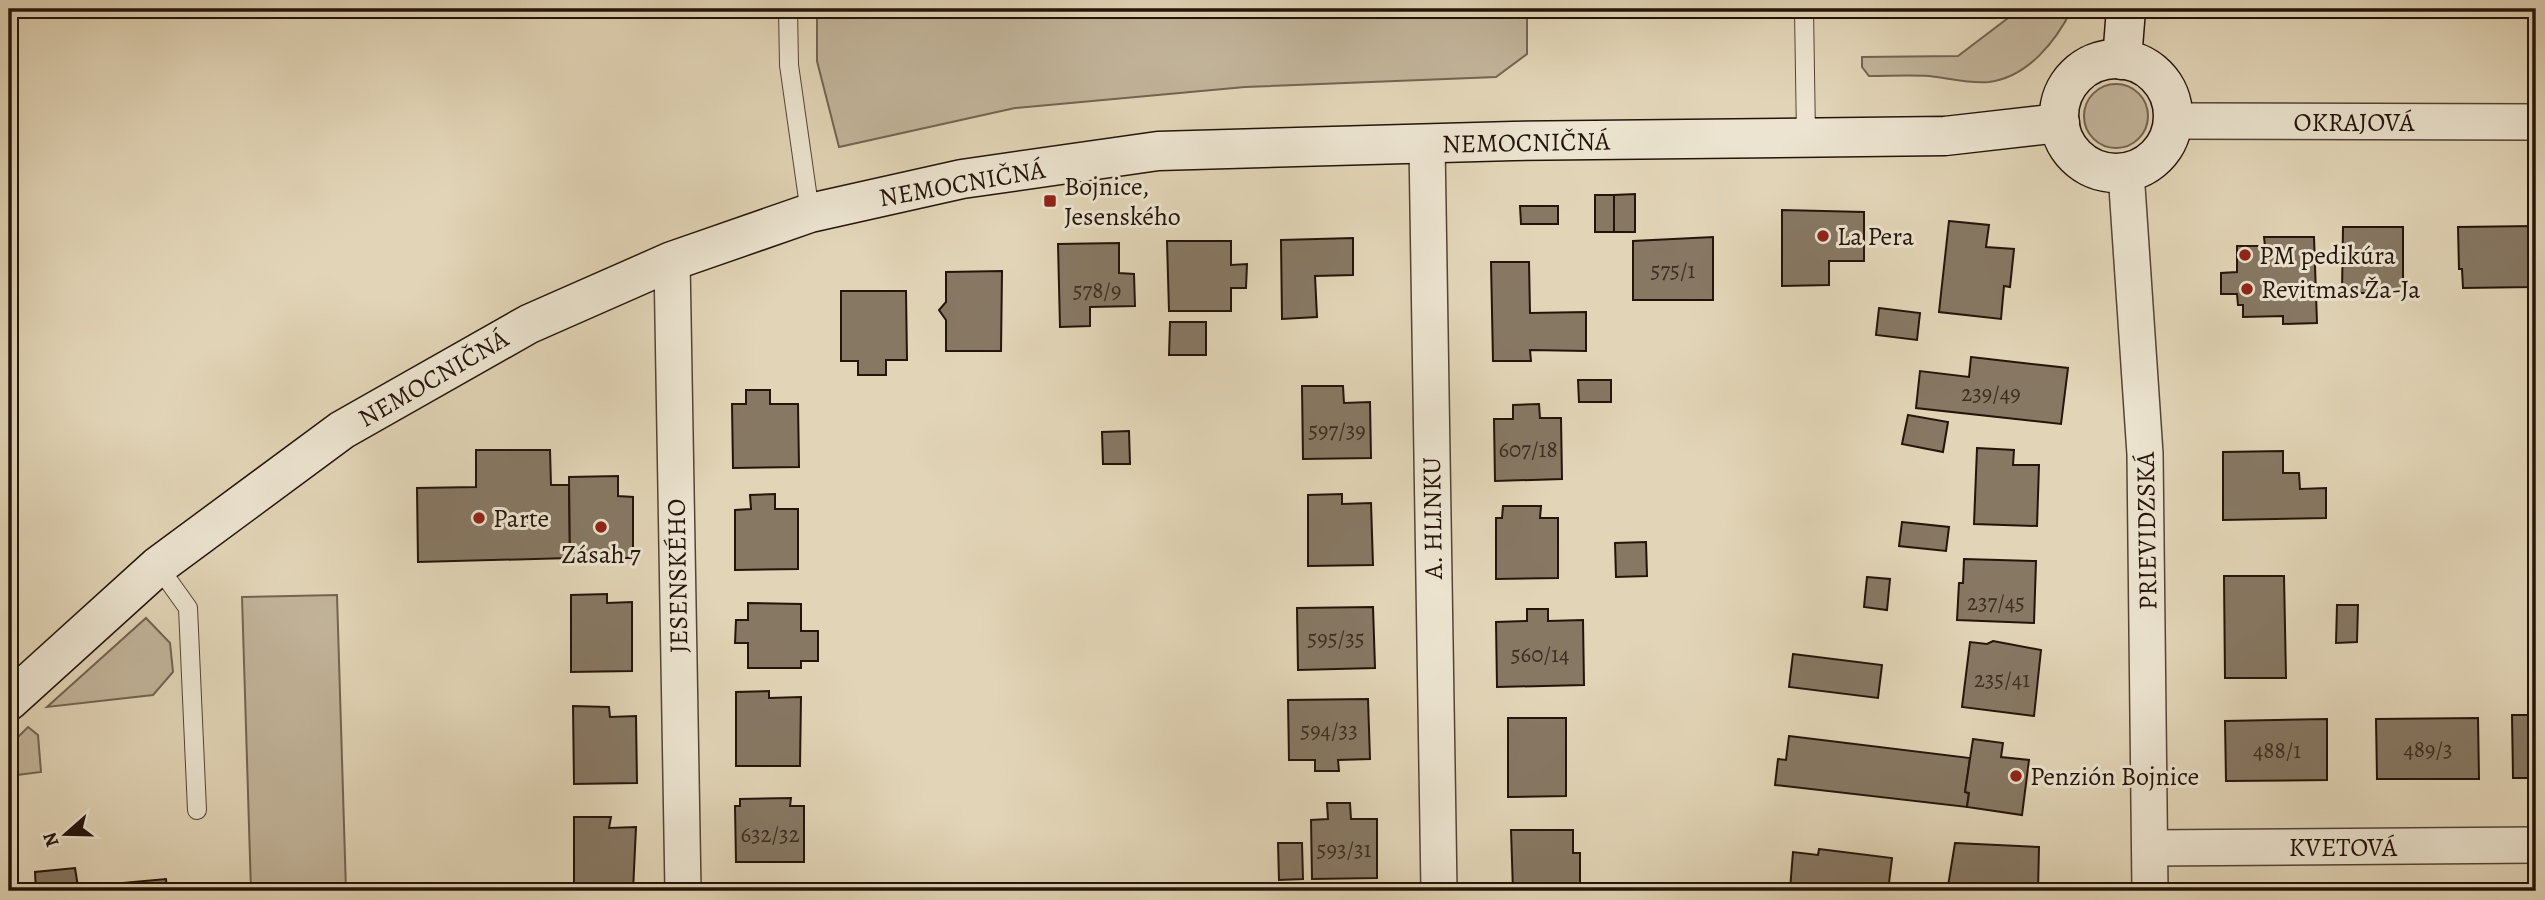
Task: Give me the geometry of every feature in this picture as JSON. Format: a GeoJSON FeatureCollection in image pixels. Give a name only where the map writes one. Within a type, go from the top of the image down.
{"type":"FeatureCollection","features":[{"type":"Feature","properties":{"kind":"street"},"geometry":{"type":"LineString","coordinates":[[2122,60],[2126,9]]}},
{"type":"Feature","properties":{"kind":"street"},"geometry":{"type":"LineString","coordinates":[[2122,60],[2139,64],[2158,77],[2170,98],[2173,121],[2162,150],[2146,164],[2126,172],[2099,170],[2078,158],[2068,146],[2060,123],[2063,95],[2073,79],[2097,62],[2122,60]]}},
{"type":"Feature","properties":{"kind":"street","name":"OKRAJOVÁ"},"geometry":{"type":"LineString","coordinates":[[2173,121],[2536,122]]}},
{"type":"Feature","properties":{"kind":"street","name":"NEMOCNIČNÁ"},"geometry":{"type":"LineString","coordinates":[[9,701],[158,566],[342,430],[529,324],[672,261],[810,213],[962,179],[1158,151],[1945,136],[2060,123]]}},
{"type":"Feature","properties":{"kind":"street","name":"A. HLINKU"},"geometry":{"type":"LineString","coordinates":[[1427,144],[1438,891]]}},
{"type":"Feature","properties":{"kind":"street","name":"PRIEVIDZSKÁ"},"geometry":{"type":"LineString","coordinates":[[2126,172],[2145,454],[2150,891]]}},
{"type":"Feature","properties":{"kind":"street","name":"JESENSKÉHO"},"geometry":{"type":"LineString","coordinates":[[672,261],[683,891]]}},
{"type":"Feature","properties":{"kind":"street","name":"KVETOVÁ"},"geometry":{"type":"LineString","coordinates":[[2150,848],[2536,845]]}},
{"type":"Feature","properties":{"kind":"lane"},"geometry":{"type":"LineString","coordinates":[[788,9],[789,65],[810,213]]}},
{"type":"Feature","properties":{"kind":"lane"},"geometry":{"type":"LineString","coordinates":[[1804,9],[1806,137]]}},
{"type":"Feature","properties":{"kind":"lane"},"geometry":{"type":"LineString","coordinates":[[158,566],[188,608],[197,810]]}},
{"type":"Feature","properties":{"kind":"shaded area"},"geometry":{"type":"Polygon","coordinates":[[[817,9],[1527,9],[1527,54],[1496,77],[1245,87],[1015,108],[839,147],[817,61],[817,9]]]}},
{"type":"Feature","properties":{"kind":"shaded area"},"geometry":{"type":"Polygon","coordinates":[[[2020,9],[2072,9],[2058,33],[2039,56],[2003,79],[1967,82],[1929,76],[1869,76],[1862,67],[1862,57],[1958,56],[2020,9]]]}},
{"type":"Feature","properties":{"kind":"shaded area"},"geometry":{"type":"Polygon","coordinates":[[[2116,84],[2128,86],[2139,93],[2146,104],[2146,128],[2139,139],[2128,146],[2116,148],[2104,146],[2093,139],[2086,128],[2084,116],[2086,104],[2093,93],[2104,86],[2116,84]]]}},
{"type":"Feature","properties":{"kind":"shaded area"},"geometry":{"type":"Polygon","coordinates":[[[337,595],[346,891],[251,891],[242,597],[337,595]]]}},
{"type":"Feature","properties":{"kind":"shaded area"},"geometry":{"type":"Polygon","coordinates":[[[146,618],[170,643],[173,672],[153,695],[47,707],[146,618]]]}},
{"type":"Feature","properties":{"kind":"shaded area"},"geometry":{"type":"Polygon","coordinates":[[[28,727],[38,735],[41,772],[9,776],[9,746],[28,727]]]}},
{"type":"Feature","properties":{"kind":"building"},"geometry":{"type":"Polygon","coordinates":[[[1635,194],[1635,232],[1614,232],[1614,195],[1635,194]]]}},
{"type":"Feature","properties":{"kind":"building"},"geometry":{"type":"Polygon","coordinates":[[[1595,195],[1614,195],[1614,232],[1595,232],[1595,195]]]}},
{"type":"Feature","properties":{"kind":"building"},"geometry":{"type":"Polygon","coordinates":[[[1520,206],[1558,206],[1558,224],[1521,224],[1520,206]]]}},
{"type":"Feature","properties":{"kind":"building","name":"La Pera"},"geometry":{"type":"Polygon","coordinates":[[[1782,210],[1864,212],[1864,261],[1829,261],[1829,285],[1782,286],[1782,210]]]}},
{"type":"Feature","properties":{"kind":"building"},"geometry":{"type":"Polygon","coordinates":[[[1949,221],[1989,225],[1986,247],[2014,249],[2010,287],[2004,286],[2001,319],[1939,312],[1949,221]]]}},
{"type":"Feature","properties":{"kind":"building"},"geometry":{"type":"Polygon","coordinates":[[[2533,226],[2533,287],[2463,288],[2462,269],[2459,269],[2458,227],[2533,226]]]}},
{"type":"Feature","properties":{"kind":"building"},"geometry":{"type":"Polygon","coordinates":[[[2343,227],[2403,227],[2403,293],[2342,293],[2343,227]]]}},
{"type":"Feature","properties":{"kind":"building"},"geometry":{"type":"Polygon","coordinates":[[[1713,237],[1713,300],[1633,300],[1633,241],[1713,237]]]}},
{"type":"Feature","properties":{"kind":"building"},"geometry":{"type":"Polygon","coordinates":[[[2264,237],[2314,237],[2317,323],[2283,324],[2283,316],[2243,317],[2243,305],[2238,305],[2237,294],[2221,294],[2221,273],[2237,272],[2237,246],[2265,246],[2264,237]]]}},
{"type":"Feature","properties":{"kind":"building"},"geometry":{"type":"Polygon","coordinates":[[[1353,238],[1353,275],[1315,276],[1317,317],[1282,319],[1281,240],[1353,238]]]}},
{"type":"Feature","properties":{"kind":"building"},"geometry":{"type":"Polygon","coordinates":[[[1167,241],[1231,241],[1231,265],[1247,264],[1246,288],[1231,288],[1231,311],[1169,311],[1167,241]]]}},
{"type":"Feature","properties":{"kind":"building"},"geometry":{"type":"Polygon","coordinates":[[[1119,243],[1119,273],[1134,274],[1135,306],[1090,307],[1090,326],[1060,327],[1058,244],[1119,243]]]}},
{"type":"Feature","properties":{"kind":"building"},"geometry":{"type":"Polygon","coordinates":[[[1491,262],[1529,262],[1530,313],[1586,312],[1586,351],[1530,350],[1531,361],[1493,361],[1491,262]]]}},
{"type":"Feature","properties":{"kind":"building"},"geometry":{"type":"Polygon","coordinates":[[[1002,271],[1001,351],[946,351],[946,320],[939,310],[946,302],[946,272],[1002,271]]]}},
{"type":"Feature","properties":{"kind":"building"},"geometry":{"type":"Polygon","coordinates":[[[841,291],[906,291],[907,360],[886,360],[886,375],[858,375],[858,361],[841,361],[841,291]]]}},
{"type":"Feature","properties":{"kind":"building"},"geometry":{"type":"Polygon","coordinates":[[[1879,308],[1920,313],[1917,340],[1876,335],[1879,308]]]}},
{"type":"Feature","properties":{"kind":"building"},"geometry":{"type":"Polygon","coordinates":[[[1170,322],[1206,322],[1206,355],[1169,355],[1170,322]]]}},
{"type":"Feature","properties":{"kind":"building"},"geometry":{"type":"Polygon","coordinates":[[[1971,357],[2068,368],[2061,424],[1916,408],[1920,371],[1969,377],[1971,357]]]}},
{"type":"Feature","properties":{"kind":"building"},"geometry":{"type":"Polygon","coordinates":[[[1578,380],[1611,380],[1611,402],[1579,402],[1578,380]]]}},
{"type":"Feature","properties":{"kind":"building"},"geometry":{"type":"Polygon","coordinates":[[[1302,386],[1343,386],[1344,403],[1370,402],[1371,458],[1303,459],[1302,386]]]}},
{"type":"Feature","properties":{"kind":"building"},"geometry":{"type":"Polygon","coordinates":[[[746,390],[770,390],[770,404],[798,404],[799,467],[733,468],[732,404],[746,404],[746,390]]]}},
{"type":"Feature","properties":{"kind":"building"},"geometry":{"type":"Polygon","coordinates":[[[1539,404],[1540,418],[1561,418],[1562,479],[1495,481],[1494,419],[1513,419],[1513,405],[1539,404]]]}},
{"type":"Feature","properties":{"kind":"building"},"geometry":{"type":"Polygon","coordinates":[[[1908,415],[1948,422],[1943,452],[1902,444],[1908,415]]]}},
{"type":"Feature","properties":{"kind":"building"},"geometry":{"type":"Polygon","coordinates":[[[1129,431],[1130,464],[1103,464],[1102,432],[1129,431]]]}},
{"type":"Feature","properties":{"kind":"building"},"geometry":{"type":"Polygon","coordinates":[[[1977,448],[2014,450],[2013,465],[2039,465],[2037,526],[1974,524],[1977,448]]]}},
{"type":"Feature","properties":{"kind":"building"},"geometry":{"type":"Polygon","coordinates":[[[476,450],[550,450],[551,485],[569,485],[570,558],[418,562],[417,488],[476,487],[476,450]]]}},
{"type":"Feature","properties":{"kind":"building"},"geometry":{"type":"Polygon","coordinates":[[[2283,451],[2283,473],[2299,473],[2300,489],[2326,488],[2326,518],[2223,520],[2223,452],[2283,451]]]}},
{"type":"Feature","properties":{"kind":"building","name":"Zásah 7"},"geometry":{"type":"Polygon","coordinates":[[[618,476],[618,496],[633,497],[633,558],[570,558],[569,477],[618,476]]]}},
{"type":"Feature","properties":{"kind":"building"},"geometry":{"type":"Polygon","coordinates":[[[775,494],[775,509],[798,509],[798,569],[735,570],[735,510],[751,509],[750,495],[775,494]]]}},
{"type":"Feature","properties":{"kind":"building"},"geometry":{"type":"Polygon","coordinates":[[[1342,494],[1342,504],[1371,503],[1373,565],[1308,566],[1308,495],[1342,494]]]}},
{"type":"Feature","properties":{"kind":"building"},"geometry":{"type":"Polygon","coordinates":[[[1503,506],[1541,506],[1540,518],[1558,518],[1558,578],[1496,579],[1496,518],[1502,518],[1503,506]]]}},
{"type":"Feature","properties":{"kind":"building"},"geometry":{"type":"Polygon","coordinates":[[[1902,522],[1949,527],[1946,551],[1899,546],[1902,522]]]}},
{"type":"Feature","properties":{"kind":"building"},"geometry":{"type":"Polygon","coordinates":[[[1646,542],[1647,576],[1616,577],[1615,543],[1646,542]]]}},
{"type":"Feature","properties":{"kind":"building"},"geometry":{"type":"Polygon","coordinates":[[[1964,559],[2036,561],[2034,623],[1957,620],[1959,583],[1963,583],[1964,559]]]}},
{"type":"Feature","properties":{"kind":"building"},"geometry":{"type":"Polygon","coordinates":[[[2224,576],[2284,576],[2286,678],[2225,678],[2224,576]]]}},
{"type":"Feature","properties":{"kind":"building"},"geometry":{"type":"Polygon","coordinates":[[[1867,577],[1890,579],[1887,610],[1864,607],[1867,577]]]}},
{"type":"Feature","properties":{"kind":"building"},"geometry":{"type":"Polygon","coordinates":[[[607,594],[607,603],[632,602],[632,671],[571,672],[571,595],[607,594]]]}},
{"type":"Feature","properties":{"kind":"building"},"geometry":{"type":"Polygon","coordinates":[[[748,603],[801,604],[801,631],[818,631],[818,661],[801,661],[801,668],[748,668],[748,643],[735,643],[736,620],[748,620],[748,603]]]}},
{"type":"Feature","properties":{"kind":"building"},"geometry":{"type":"Polygon","coordinates":[[[2337,605],[2358,605],[2357,642],[2336,643],[2337,605]]]}},
{"type":"Feature","properties":{"kind":"building"},"geometry":{"type":"Polygon","coordinates":[[[1373,607],[1375,668],[1298,670],[1297,608],[1373,607]]]}},
{"type":"Feature","properties":{"kind":"building"},"geometry":{"type":"Polygon","coordinates":[[[1527,609],[1548,609],[1548,621],[1583,620],[1584,685],[1497,687],[1496,622],[1527,621],[1527,609]]]}},
{"type":"Feature","properties":{"kind":"building"},"geometry":{"type":"Polygon","coordinates":[[[1993,641],[2041,650],[2034,716],[1962,707],[1970,642],[1987,644],[1993,641]]]}},
{"type":"Feature","properties":{"kind":"building"},"geometry":{"type":"Polygon","coordinates":[[[1793,654],[1882,665],[1878,698],[1789,687],[1793,654]]]}},
{"type":"Feature","properties":{"kind":"building"},"geometry":{"type":"Polygon","coordinates":[[[769,691],[769,698],[801,697],[800,766],[736,766],[736,692],[769,691]]]}},
{"type":"Feature","properties":{"kind":"building"},"geometry":{"type":"Polygon","coordinates":[[[1368,699],[1370,759],[1338,760],[1339,771],[1315,771],[1315,760],[1289,760],[1288,700],[1368,699]]]}},
{"type":"Feature","properties":{"kind":"building"},"geometry":{"type":"Polygon","coordinates":[[[573,706],[609,707],[610,717],[636,716],[637,783],[574,784],[573,706]]]}},
{"type":"Feature","properties":{"kind":"building"},"geometry":{"type":"Polygon","coordinates":[[[2512,715],[2536,715],[2536,778],[2513,778],[2512,715]]]}},
{"type":"Feature","properties":{"kind":"building"},"geometry":{"type":"Polygon","coordinates":[[[1508,718],[1566,718],[1566,796],[1508,797],[1508,718]]]}},
{"type":"Feature","properties":{"kind":"building"},"geometry":{"type":"Polygon","coordinates":[[[2478,718],[2479,779],[2377,779],[2376,719],[2478,718]]]}},
{"type":"Feature","properties":{"kind":"building"},"geometry":{"type":"Polygon","coordinates":[[[2327,719],[2327,780],[2226,781],[2225,721],[2327,719]]]}},
{"type":"Feature","properties":{"kind":"building"},"geometry":{"type":"Polygon","coordinates":[[[1789,736],[1970,758],[1965,792],[1969,793],[1967,807],[1775,785],[1778,759],[1786,760],[1789,736]]]}},
{"type":"Feature","properties":{"kind":"building"},"geometry":{"type":"Polygon","coordinates":[[[1973,739],[2003,743],[2001,757],[2029,760],[2022,815],[1967,807],[1969,793],[1965,792],[1973,739]]]}},
{"type":"Feature","properties":{"kind":"building"},"geometry":{"type":"Polygon","coordinates":[[[791,798],[790,806],[804,806],[804,862],[736,862],[735,806],[740,806],[740,799],[791,798]]]}},
{"type":"Feature","properties":{"kind":"building"},"geometry":{"type":"Polygon","coordinates":[[[1327,803],[1350,803],[1351,819],[1377,819],[1377,878],[1312,879],[1311,820],[1328,819],[1327,803]]]}},
{"type":"Feature","properties":{"kind":"building"},"geometry":{"type":"Polygon","coordinates":[[[574,817],[611,817],[609,828],[636,827],[633,891],[574,891],[574,817]]]}},
{"type":"Feature","properties":{"kind":"building"},"geometry":{"type":"Polygon","coordinates":[[[1511,830],[1573,830],[1573,853],[1580,853],[1580,891],[1513,891],[1511,830]]]}},
{"type":"Feature","properties":{"kind":"building"},"geometry":{"type":"Polygon","coordinates":[[[1278,843],[1302,843],[1303,879],[1279,880],[1278,843]]]}},
{"type":"Feature","properties":{"kind":"building"},"geometry":{"type":"Polygon","coordinates":[[[1955,843],[2039,847],[2038,891],[1963,891],[1963,887],[1948,886],[1955,843]]]}},
{"type":"Feature","properties":{"kind":"building"},"geometry":{"type":"Polygon","coordinates":[[[1819,849],[1892,858],[1888,891],[1790,890],[1793,852],[1818,855],[1819,849]]]}},
{"type":"Feature","properties":{"kind":"building"},"geometry":{"type":"Polygon","coordinates":[[[75,868],[78,887],[166,879],[167,891],[36,891],[35,872],[75,868]]]}},
{"type":"Feature","properties":{"kind":"place","name":"Bojnice, Jesenského"},"geometry":{"type":"Point","coordinates":[1050,201]}},
{"type":"Feature","properties":{"kind":"place","name":"La Pera"},"geometry":{"type":"Point","coordinates":[1823,236]}},
{"type":"Feature","properties":{"kind":"place","name":"PM pedikúra"},"geometry":{"type":"Point","coordinates":[2245,255]}},
{"type":"Feature","properties":{"kind":"place","name":"Revitmas Ža-Ja"},"geometry":{"type":"Point","coordinates":[2247,289]}},
{"type":"Feature","properties":{"kind":"place","name":"Parte"},"geometry":{"type":"Point","coordinates":[479,518]}},
{"type":"Feature","properties":{"kind":"place","name":"Zásah 7"},"geometry":{"type":"Point","coordinates":[601,527]}},
{"type":"Feature","properties":{"kind":"place","name":"Penzión Bojnice"},"geometry":{"type":"Point","coordinates":[2016,776]}}]}
